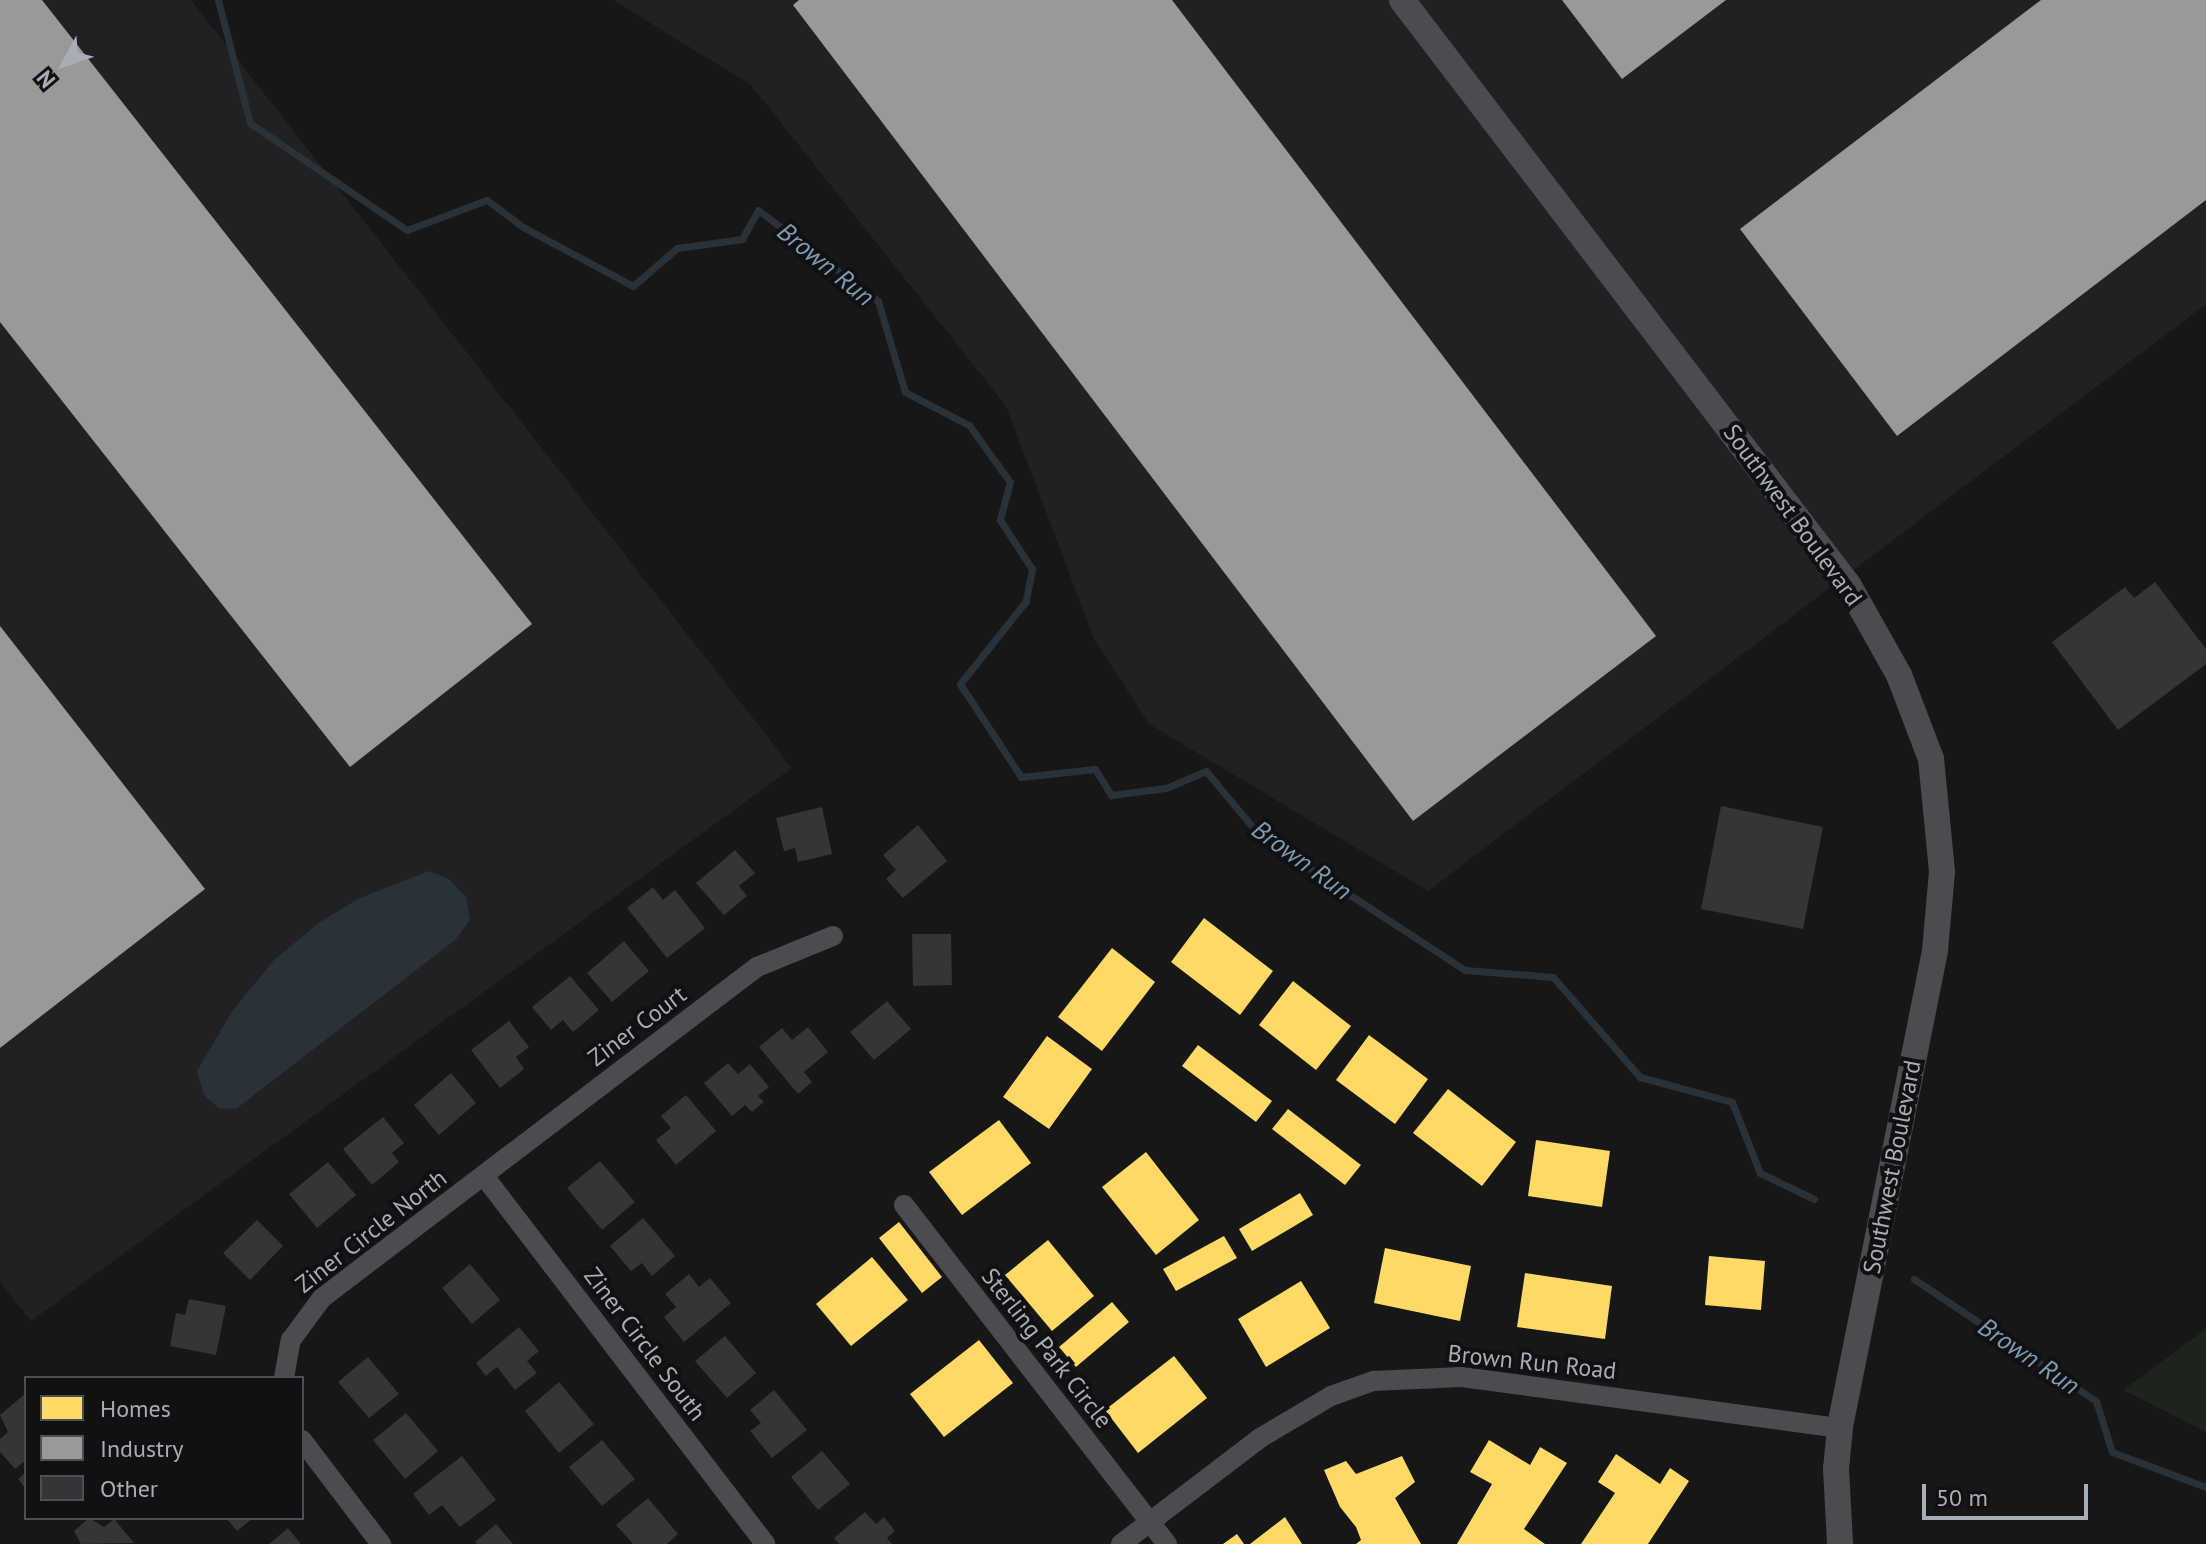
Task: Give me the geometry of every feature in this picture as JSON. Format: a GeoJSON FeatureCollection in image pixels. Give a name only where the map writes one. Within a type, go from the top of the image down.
{"type":"FeatureCollection","features":[{"type":"Feature","properties":{"kind":"street","name":"Southwest Boulevard"},"geometry":{"type":"LineString","coordinates":[[1402,0],[1849,586],[1899,675],[1931,759],[1942,872],[1935,951],[1840,1428],[1836,1469],[1840,1544]]}},
{"type":"Feature","properties":{"kind":"street","name":"Ziner Court"},"geometry":{"type":"LineString","coordinates":[[484,1176],[757,967],[833,936]]}},
{"type":"Feature","properties":{"kind":"street","name":"Ziner Circle North"},"geometry":{"type":"LineString","coordinates":[[284,1376],[291,1340],[308,1311],[484,1176]]}},
{"type":"Feature","properties":{"kind":"street","name":"Ziner Circle South"},"geometry":{"type":"LineString","coordinates":[[484,1176],[765,1544]]}},
{"type":"Feature","properties":{"kind":"street","name":"Sterling Park Circle"},"geometry":{"type":"LineString","coordinates":[[904,1205],[1167,1544]]}},
{"type":"Feature","properties":{"kind":"street","name":"Brown Run Road"},"geometry":{"type":"LineString","coordinates":[[1121,1544],[1292,1417],[1373,1381],[1462,1377],[1840,1428]]}},
{"type":"Feature","properties":{"kind":"street"},"geometry":{"type":"LineString","coordinates":[[304,1443],[381,1544]]}},
{"type":"Feature","properties":{"kind":"shaded area"},"geometry":{"type":"Polygon","coordinates":[[[0,0],[191,0],[792,768],[31,1321],[0,1282],[0,0]]]}},
{"type":"Feature","properties":{"kind":"shaded area"},"geometry":{"type":"Polygon","coordinates":[[[613,0],[2206,0],[2206,304],[1428,891],[1149,724],[1094,639],[1006,406],[751,85],[613,0]]]}},
{"type":"Feature","properties":{"kind":"shaded area"},"geometry":{"type":"Polygon","coordinates":[[[429,871],[449,879],[466,897],[470,920],[455,940],[236,1109],[219,1108],[204,1095],[197,1071],[233,1010],[274,960],[320,922],[360,898],[429,871]]]}},
{"type":"Feature","properties":{"kind":"shaded area"},"geometry":{"type":"Polygon","coordinates":[[[2206,1329],[2206,1432],[2123,1390],[2206,1329]]]}},
{"type":"Feature","properties":{"kind":"building: Homes"},"geometry":{"type":"Polygon","coordinates":[[[1204,918],[1273,971],[1240,1015],[1171,962],[1204,918]]]}},
{"type":"Feature","properties":{"kind":"building: Homes"},"geometry":{"type":"Polygon","coordinates":[[[1112,948],[1155,982],[1102,1051],[1058,1017],[1112,948]]]}},
{"type":"Feature","properties":{"kind":"building: Homes"},"geometry":{"type":"Polygon","coordinates":[[[1293,981],[1351,1026],[1316,1070],[1259,1025],[1293,981]]]}},
{"type":"Feature","properties":{"kind":"building: Homes"},"geometry":{"type":"Polygon","coordinates":[[[1369,1035],[1428,1079],[1395,1124],[1336,1080],[1369,1035]]]}},
{"type":"Feature","properties":{"kind":"building: Homes"},"geometry":{"type":"Polygon","coordinates":[[[1047,1036],[1092,1069],[1049,1129],[1003,1097],[1047,1036]]]}},
{"type":"Feature","properties":{"kind":"building: Homes"},"geometry":{"type":"Polygon","coordinates":[[[1198,1045],[1272,1101],[1256,1122],[1182,1066],[1198,1045]]]}},
{"type":"Feature","properties":{"kind":"building: Homes"},"geometry":{"type":"Polygon","coordinates":[[[1448,1089],[1516,1142],[1482,1186],[1413,1133],[1448,1089]]]}},
{"type":"Feature","properties":{"kind":"building: Homes"},"geometry":{"type":"Polygon","coordinates":[[[1288,1109],[1361,1165],[1345,1185],[1272,1129],[1288,1109]]]}},
{"type":"Feature","properties":{"kind":"building: Homes"},"geometry":{"type":"Polygon","coordinates":[[[999,1120],[1031,1163],[962,1215],[929,1172],[999,1120]]]}},
{"type":"Feature","properties":{"kind":"building: Homes"},"geometry":{"type":"Polygon","coordinates":[[[1536,1140],[1610,1151],[1602,1207],[1528,1196],[1536,1140]]]}},
{"type":"Feature","properties":{"kind":"building: Homes"},"geometry":{"type":"Polygon","coordinates":[[[1146,1152],[1199,1220],[1156,1255],[1102,1187],[1146,1152]]]}},
{"type":"Feature","properties":{"kind":"building: Homes"},"geometry":{"type":"Polygon","coordinates":[[[1300,1193],[1313,1215],[1252,1251],[1239,1229],[1300,1193]]]}},
{"type":"Feature","properties":{"kind":"building: Homes"},"geometry":{"type":"Polygon","coordinates":[[[899,1222],[942,1277],[922,1293],[879,1238],[899,1222]]]}},
{"type":"Feature","properties":{"kind":"building: Homes"},"geometry":{"type":"Polygon","coordinates":[[[1224,1236],[1237,1258],[1176,1291],[1163,1269],[1224,1236]]]}},
{"type":"Feature","properties":{"kind":"building: Homes"},"geometry":{"type":"Polygon","coordinates":[[[1048,1240],[1094,1296],[1052,1331],[1005,1275],[1048,1240]]]}},
{"type":"Feature","properties":{"kind":"building: Homes"},"geometry":{"type":"Polygon","coordinates":[[[1385,1248],[1471,1266],[1460,1321],[1374,1303],[1385,1248]]]}},
{"type":"Feature","properties":{"kind":"building: Homes"},"geometry":{"type":"Polygon","coordinates":[[[1709,1256],[1765,1261],[1761,1310],[1705,1305],[1709,1256]]]}},
{"type":"Feature","properties":{"kind":"building: Homes"},"geometry":{"type":"Polygon","coordinates":[[[872,1257],[908,1300],[851,1346],[816,1304],[872,1257]]]}},
{"type":"Feature","properties":{"kind":"building: Homes"},"geometry":{"type":"Polygon","coordinates":[[[1525,1273],[1612,1286],[1605,1339],[1517,1327],[1525,1273]]]}},
{"type":"Feature","properties":{"kind":"building: Homes"},"geometry":{"type":"Polygon","coordinates":[[[1301,1281],[1330,1328],[1266,1367],[1238,1319],[1301,1281]]]}},
{"type":"Feature","properties":{"kind":"building: Homes"},"geometry":{"type":"Polygon","coordinates":[[[1112,1302],[1129,1322],[1076,1367],[1059,1347],[1112,1302]]]}},
{"type":"Feature","properties":{"kind":"building: Homes"},"geometry":{"type":"Polygon","coordinates":[[[979,1340],[1013,1383],[944,1437],[910,1394],[979,1340]]]}},
{"type":"Feature","properties":{"kind":"building: Homes"},"geometry":{"type":"Polygon","coordinates":[[[1174,1356],[1207,1398],[1138,1453],[1105,1410],[1174,1356]]]}},
{"type":"Feature","properties":{"kind":"building: Homes"},"geometry":{"type":"Polygon","coordinates":[[[1489,1440],[1530,1465],[1540,1447],[1567,1463],[1524,1529],[1545,1544],[1457,1544],[1492,1484],[1470,1472],[1489,1440]]]}},
{"type":"Feature","properties":{"kind":"building: Homes"},"geometry":{"type":"Polygon","coordinates":[[[1616,1454],[1660,1484],[1670,1468],[1689,1481],[1648,1544],[1581,1544],[1615,1493],[1598,1482],[1616,1454]]]}},
{"type":"Feature","properties":{"kind":"building: Homes"},"geometry":{"type":"Polygon","coordinates":[[[1402,1456],[1415,1482],[1395,1498],[1421,1544],[1356,1544],[1361,1540],[1356,1527],[1340,1507],[1324,1470],[1346,1461],[1356,1474],[1402,1456]]]}},
{"type":"Feature","properties":{"kind":"building: Homes"},"geometry":{"type":"Polygon","coordinates":[[[1285,1517],[1302,1544],[1250,1544],[1285,1517]]]}},
{"type":"Feature","properties":{"kind":"building: Homes"},"geometry":{"type":"Polygon","coordinates":[[[1237,1534],[1244,1544],[1223,1544],[1237,1534]]]}},
{"type":"Feature","properties":{"kind":"building: Industry"},"geometry":{"type":"Polygon","coordinates":[[[0,0],[42,0],[532,624],[350,767],[0,322],[0,0]]]}},
{"type":"Feature","properties":{"kind":"building: Industry"},"geometry":{"type":"Polygon","coordinates":[[[799,0],[1172,0],[1656,636],[1413,821],[793,5],[799,0]]]}},
{"type":"Feature","properties":{"kind":"building: Industry"},"geometry":{"type":"Polygon","coordinates":[[[1562,0],[1726,0],[1622,79],[1562,0]]]}},
{"type":"Feature","properties":{"kind":"building: Industry"},"geometry":{"type":"Polygon","coordinates":[[[2041,0],[2206,0],[2206,200],[1897,436],[1740,229],[2041,0]]]}},
{"type":"Feature","properties":{"kind":"building: Industry"},"geometry":{"type":"Polygon","coordinates":[[[0,626],[205,889],[0,1048],[0,626]]]}},
{"type":"Feature","properties":{"kind":"building: Other"},"geometry":{"type":"Polygon","coordinates":[[[2155,582],[2206,649],[2206,664],[2118,730],[2052,642],[2125,587],[2134,598],[2155,582]]]}},
{"type":"Feature","properties":{"kind":"building: Other"},"geometry":{"type":"Polygon","coordinates":[[[1721,806],[1823,827],[1803,929],[1701,909],[1721,806]]]}},
{"type":"Feature","properties":{"kind":"building: Other"},"geometry":{"type":"Polygon","coordinates":[[[822,807],[832,854],[798,862],[795,848],[784,851],[776,818],[822,807]]]}},
{"type":"Feature","properties":{"kind":"building: Other"},"geometry":{"type":"Polygon","coordinates":[[[918,825],[947,861],[903,898],[886,879],[896,870],[883,855],[918,825]]]}},
{"type":"Feature","properties":{"kind":"building: Other"},"geometry":{"type":"Polygon","coordinates":[[[735,850],[755,873],[739,886],[747,896],[724,915],[696,883],[735,850]]]}},
{"type":"Feature","properties":{"kind":"building: Other"},"geometry":{"type":"Polygon","coordinates":[[[653,887],[663,900],[675,890],[705,928],[667,958],[627,908],[653,887]]]}},
{"type":"Feature","properties":{"kind":"building: Other"},"geometry":{"type":"Polygon","coordinates":[[[912,934],[951,934],[952,985],[913,986],[912,934]]]}},
{"type":"Feature","properties":{"kind":"building: Other"},"geometry":{"type":"Polygon","coordinates":[[[624,941],[649,971],[612,1002],[587,973],[624,941]]]}},
{"type":"Feature","properties":{"kind":"building: Other"},"geometry":{"type":"Polygon","coordinates":[[[570,976],[599,1010],[573,1032],[563,1020],[551,1030],[532,1007],[570,976]]]}},
{"type":"Feature","properties":{"kind":"building: Other"},"geometry":{"type":"Polygon","coordinates":[[[887,1001],[911,1029],[874,1060],[850,1032],[887,1001]]]}},
{"type":"Feature","properties":{"kind":"building: Other"},"geometry":{"type":"Polygon","coordinates":[[[509,1021],[529,1047],[516,1057],[524,1069],[500,1088],[471,1050],[509,1021]]]}},
{"type":"Feature","properties":{"kind":"building: Other"},"geometry":{"type":"Polygon","coordinates":[[[808,1027],[828,1052],[804,1072],[812,1082],[798,1094],[759,1047],[782,1028],[792,1040],[808,1027]]]}},
{"type":"Feature","properties":{"kind":"building: Other"},"geometry":{"type":"Polygon","coordinates":[[[728,1063],[738,1074],[750,1064],[769,1087],[758,1096],[764,1102],[752,1112],[745,1105],[732,1116],[704,1083],[728,1063]]]}},
{"type":"Feature","properties":{"kind":"building: Other"},"geometry":{"type":"Polygon","coordinates":[[[451,1073],[476,1103],[439,1135],[414,1105],[451,1073]]]}},
{"type":"Feature","properties":{"kind":"building: Other"},"geometry":{"type":"Polygon","coordinates":[[[686,1095],[716,1131],[676,1165],[656,1140],[671,1128],[661,1116],[686,1095]]]}},
{"type":"Feature","properties":{"kind":"building: Other"},"geometry":{"type":"Polygon","coordinates":[[[383,1117],[404,1143],[392,1153],[399,1162],[372,1185],[343,1149],[383,1117]]]}},
{"type":"Feature","properties":{"kind":"building: Other"},"geometry":{"type":"Polygon","coordinates":[[[600,1161],[635,1202],[602,1230],[567,1188],[600,1161]]]}},
{"type":"Feature","properties":{"kind":"building: Other"},"geometry":{"type":"Polygon","coordinates":[[[328,1162],[356,1195],[317,1228],[289,1194],[328,1162]]]}},
{"type":"Feature","properties":{"kind":"building: Other"},"geometry":{"type":"Polygon","coordinates":[[[643,1218],[675,1256],[652,1276],[642,1263],[631,1271],[610,1246],[643,1218]]]}},
{"type":"Feature","properties":{"kind":"building: Other"},"geometry":{"type":"Polygon","coordinates":[[[257,1220],[283,1246],[250,1280],[223,1253],[257,1220]]]}},
{"type":"Feature","properties":{"kind":"building: Other"},"geometry":{"type":"Polygon","coordinates":[[[470,1264],[500,1300],[472,1324],[442,1288],[470,1264]]]}},
{"type":"Feature","properties":{"kind":"building: Other"},"geometry":{"type":"Polygon","coordinates":[[[689,1274],[699,1287],[710,1278],[731,1303],[684,1342],[664,1317],[676,1307],[665,1294],[689,1274]]]}},
{"type":"Feature","properties":{"kind":"building: Other"},"geometry":{"type":"Polygon","coordinates":[[[189,1299],[226,1306],[216,1355],[170,1346],[176,1313],[185,1315],[189,1299]]]}},
{"type":"Feature","properties":{"kind":"building: Other"},"geometry":{"type":"Polygon","coordinates":[[[519,1327],[539,1351],[527,1361],[537,1373],[515,1390],[497,1367],[486,1376],[476,1363],[519,1327]]]}},
{"type":"Feature","properties":{"kind":"building: Other"},"geometry":{"type":"Polygon","coordinates":[[[725,1336],[756,1373],[727,1398],[695,1361],[725,1336]]]}},
{"type":"Feature","properties":{"kind":"building: Other"},"geometry":{"type":"Polygon","coordinates":[[[368,1357],[399,1394],[369,1418],[338,1382],[368,1357]]]}},
{"type":"Feature","properties":{"kind":"building: Other"},"geometry":{"type":"Polygon","coordinates":[[[559,1382],[594,1424],[559,1453],[525,1411],[559,1382]]]}},
{"type":"Feature","properties":{"kind":"building: Other"},"geometry":{"type":"Polygon","coordinates":[[[774,1390],[807,1430],[772,1458],[750,1431],[761,1423],[750,1410],[774,1390]]]}},
{"type":"Feature","properties":{"kind":"building: Other"},"geometry":{"type":"Polygon","coordinates":[[[24,1395],[24,1462],[15,1469],[0,1452],[0,1439],[8,1432],[0,1415],[24,1395]]]}},
{"type":"Feature","properties":{"kind":"building: Other"},"geometry":{"type":"Polygon","coordinates":[[[406,1413],[438,1451],[405,1479],[373,1440],[406,1413]]]}},
{"type":"Feature","properties":{"kind":"building: Other"},"geometry":{"type":"Polygon","coordinates":[[[602,1440],[635,1479],[602,1506],[569,1467],[602,1440]]]}},
{"type":"Feature","properties":{"kind":"building: Other"},"geometry":{"type":"Polygon","coordinates":[[[822,1451],[850,1484],[818,1510],[791,1477],[822,1451]]]}},
{"type":"Feature","properties":{"kind":"building: Other"},"geometry":{"type":"Polygon","coordinates":[[[462,1456],[496,1500],[460,1527],[442,1505],[429,1515],[413,1494],[462,1456]]]}},
{"type":"Feature","properties":{"kind":"building: Other"},"geometry":{"type":"Polygon","coordinates":[[[648,1498],[678,1534],[667,1544],[633,1544],[616,1525],[648,1498]]]}},
{"type":"Feature","properties":{"kind":"building: Other"},"geometry":{"type":"Polygon","coordinates":[[[865,1512],[876,1524],[884,1517],[895,1531],[887,1538],[892,1544],[839,1544],[834,1538],[865,1512]]]}},
{"type":"Feature","properties":{"kind":"building: Other"},"geometry":{"type":"Polygon","coordinates":[[[87,1520],[104,1527],[115,1520],[134,1543],[81,1544],[74,1531],[87,1520]]]}},
{"type":"Feature","properties":{"kind":"building: Other"},"geometry":{"type":"Polygon","coordinates":[[[228,1520],[251,1520],[237,1531],[228,1520]]]}},
{"type":"Feature","properties":{"kind":"building: Other"},"geometry":{"type":"Polygon","coordinates":[[[496,1524],[513,1544],[475,1542],[496,1524]]]}},
{"type":"Feature","properties":{"kind":"building: Other"},"geometry":{"type":"Polygon","coordinates":[[[288,1528],[301,1544],[269,1544],[288,1528]]]}},
{"type":"Feature","properties":{"kind":"waterway","name":"Brown Run"},"geometry":{"type":"LineString","coordinates":[[218,0],[250,123],[407,230],[487,200],[523,227],[633,286],[677,248],[742,239],[758,210],[878,301],[905,392],[969,425],[1010,482],[1000,520],[1032,569],[1026,601],[960,684],[1021,777],[1095,769],[1111,795],[1166,788],[1206,771],[1260,836],[1465,970],[1553,977],[1640,1077],[1732,1102],[1760,1173],[1814,1199]]}},
{"type":"Feature","properties":{"kind":"waterway","name":"Brown Run"},"geometry":{"type":"LineString","coordinates":[[1914,1279],[2096,1401],[2112,1452],[2206,1487]]}}]}
